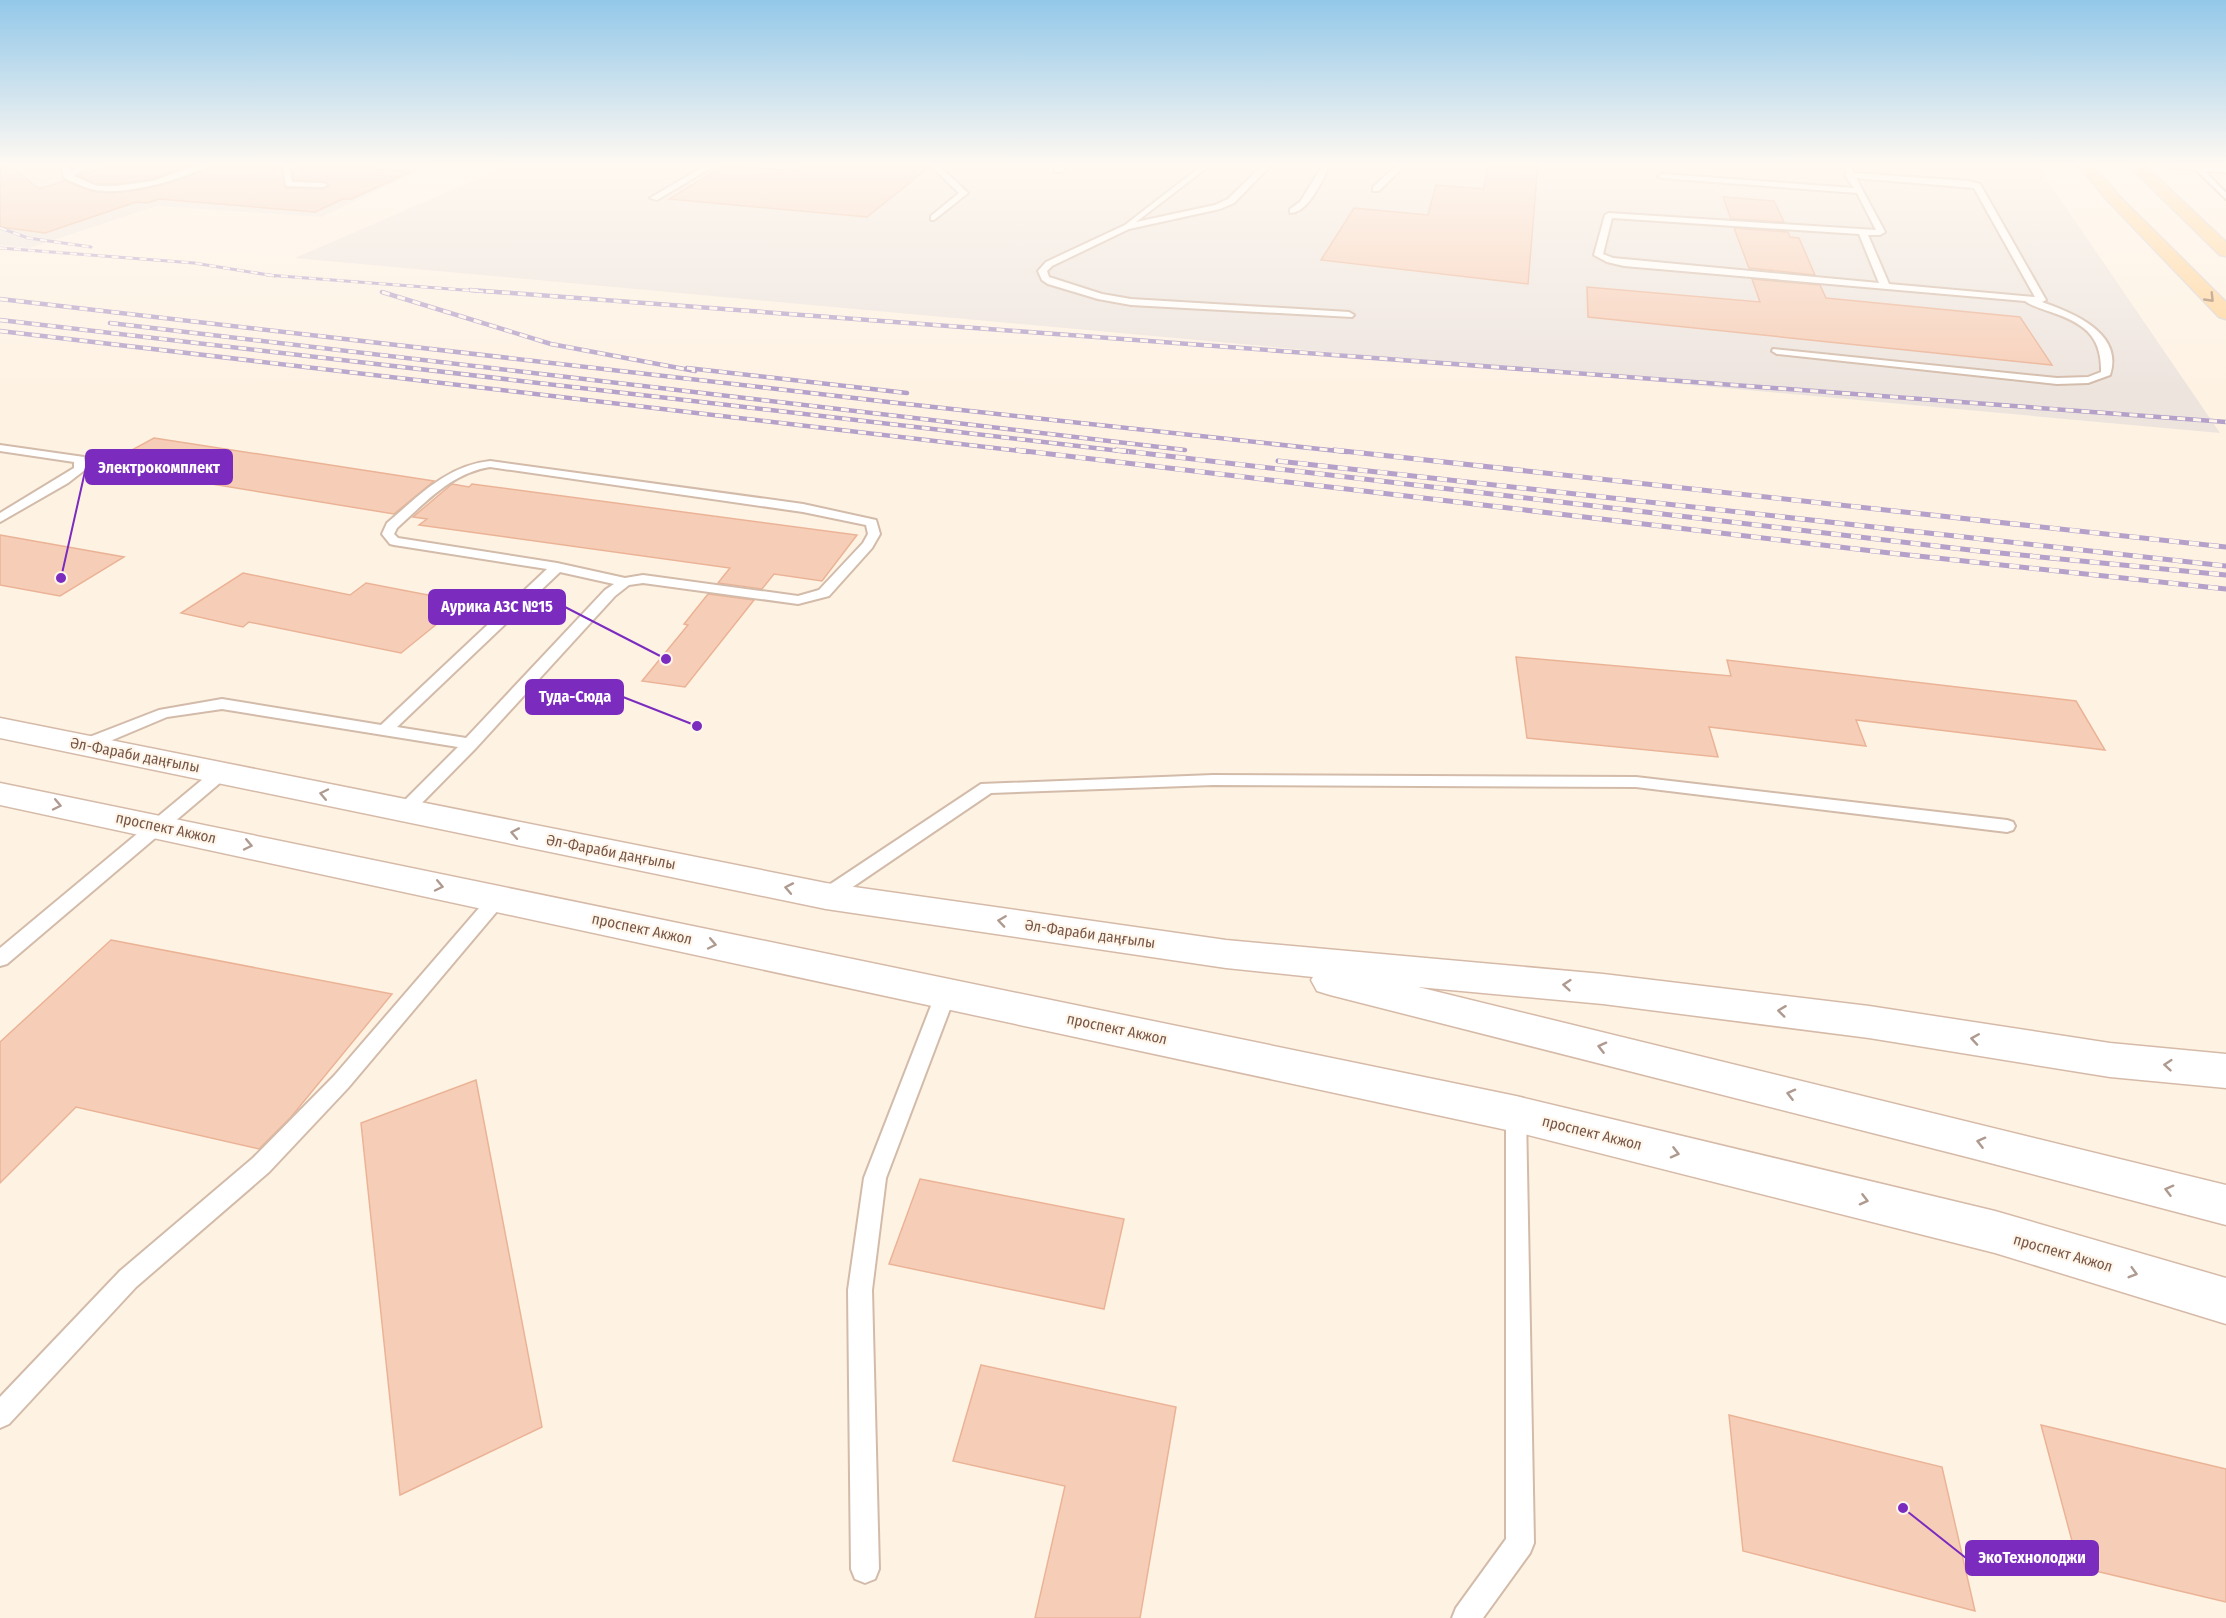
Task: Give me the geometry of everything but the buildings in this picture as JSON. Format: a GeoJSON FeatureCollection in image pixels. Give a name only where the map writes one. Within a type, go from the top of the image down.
{"type":"FeatureCollection","features":[{"type":"Feature","properties":{"kind":"main road"},"geometry":{"type":"LineString","coordinates":[[2153,239],[2226,313]]}},
{"type":"Feature","properties":{"kind":"main road"},"geometry":{"type":"LineString","coordinates":[[2213,239],[2226,251]]}},
{"type":"Feature","properties":{"kind":"main road","name":"Әл-Фараби даңғылы"},"geometry":{"type":"LineString","coordinates":[[0,728],[826,896],[1226,954]]}},
{"type":"Feature","properties":{"kind":"main road","name":"проспект Акжол"},"geometry":{"type":"LineString","coordinates":[[0,794],[1516,1114],[1995,1232],[2226,1301]]}},
{"type":"Feature","properties":{"kind":"main road"},"geometry":{"type":"LineString","coordinates":[[1226,954],[1603,988],[1869,1022],[2110,1060],[2226,1071]]}},
{"type":"Feature","properties":{"kind":"main road"},"geometry":{"type":"LineString","coordinates":[[1226,954],[1948,1133],[2226,1205]]}},
{"type":"Feature","properties":{"kind":"lane"},"geometry":{"type":"LineString","coordinates":[[1103,239],[1048,264],[1042,271],[1045,278],[1051,282],[1101,297],[1131,302],[1349,315]]}},
{"type":"Feature","properties":{"kind":"lane"},"geometry":{"type":"LineString","coordinates":[[1603,239],[1598,255],[1624,263],[2028,300],[2041,299],[2007,239]]}},
{"type":"Feature","properties":{"kind":"lane"},"geometry":{"type":"LineString","coordinates":[[1866,239],[1885,286]]}},
{"type":"Feature","properties":{"kind":"lane"},"geometry":{"type":"LineString","coordinates":[[1777,351],[2057,381],[2087,381],[2099,378],[2106,373],[2107,362],[2095,330],[2083,322],[2028,300]]}},
{"type":"Feature","properties":{"kind":"lane"},"geometry":{"type":"LineString","coordinates":[[0,448],[80,459],[80,469],[64,482],[0,518]]}},
{"type":"Feature","properties":{"kind":"lane"},"geometry":{"type":"LineString","coordinates":[[475,464],[490,464],[802,508],[872,523],[874,534],[868,544],[824,593],[798,600],[643,579],[625,582],[556,567],[394,541],[388,534],[391,526],[457,471],[475,464]]}},
{"type":"Feature","properties":{"kind":"lane"},"geometry":{"type":"LineString","coordinates":[[386,729],[556,567]]}},
{"type":"Feature","properties":{"kind":"lane"},"geometry":{"type":"LineString","coordinates":[[405,810],[470,744],[610,593],[625,582]]}},
{"type":"Feature","properties":{"kind":"lane"},"geometry":{"type":"LineString","coordinates":[[85,745],[164,713],[222,704],[470,744]]}},
{"type":"Feature","properties":{"kind":"lane"},"geometry":{"type":"LineString","coordinates":[[0,959],[221,773]]}},
{"type":"Feature","properties":{"kind":"lane"},"geometry":{"type":"LineString","coordinates":[[826,896],[987,788],[1213,780],[1636,782],[2007,826]]}},
{"type":"Feature","properties":{"kind":"lane"},"geometry":{"type":"LineString","coordinates":[[0,1415],[128,1279],[269,1157],[341,1082],[498,898]]}},
{"type":"Feature","properties":{"kind":"lane"},"geometry":{"type":"LineString","coordinates":[[865,1569],[860,1290],[875,1178],[945,993]]}},
{"type":"Feature","properties":{"kind":"lane"},"geometry":{"type":"LineString","coordinates":[[1466,1618],[1520,1543],[1516,1114]]}},
{"type":"Feature","properties":{"kind":"shaded area"},"geometry":{"type":"Polygon","coordinates":[[[0,239],[58,239],[29,248],[0,245],[0,239]]]}},
{"type":"Feature","properties":{"kind":"shaded area"},"geometry":{"type":"Polygon","coordinates":[[[340,239],[2087,239],[2220,433],[295,258],[340,239]]]}},
{"type":"Feature","properties":{"kind":"railway"},"geometry":{"type":"LineString","coordinates":[[32,239],[91,247]]}},
{"type":"Feature","properties":{"kind":"railway"},"geometry":{"type":"LineString","coordinates":[[0,248],[194,263],[270,275]]}},
{"type":"Feature","properties":{"kind":"railway"},"geometry":{"type":"LineString","coordinates":[[270,275],[490,292]]}},
{"type":"Feature","properties":{"kind":"railway"},"geometry":{"type":"LineString","coordinates":[[270,275],[275,276]]}},
{"type":"Feature","properties":{"kind":"railway"},"geometry":{"type":"LineString","coordinates":[[470,290],[2226,422]]}},
{"type":"Feature","properties":{"kind":"railway"},"geometry":{"type":"LineString","coordinates":[[382,292],[551,344],[695,371]]}},
{"type":"Feature","properties":{"kind":"railway"},"geometry":{"type":"LineString","coordinates":[[0,299],[897,403],[1347,452]]}},
{"type":"Feature","properties":{"kind":"railway"},"geometry":{"type":"LineString","coordinates":[[0,320],[1129,452]]}},
{"type":"Feature","properties":{"kind":"railway"},"geometry":{"type":"LineString","coordinates":[[110,323],[1185,450]]}},
{"type":"Feature","properties":{"kind":"railway"},"geometry":{"type":"LineString","coordinates":[[0,331],[1028,452]]}},
{"type":"Feature","properties":{"kind":"railway"},"geometry":{"type":"LineString","coordinates":[[687,368],[907,393]]}},
{"type":"Feature","properties":{"kind":"railway"},"geometry":{"type":"LineString","coordinates":[[1016,450],[1890,553],[2226,589]]}},
{"type":"Feature","properties":{"kind":"railway"},"geometry":{"type":"LineString","coordinates":[[1116,450],[1979,551],[2226,575]]}},
{"type":"Feature","properties":{"kind":"railway"},"geometry":{"type":"LineString","coordinates":[[1334,450],[2226,547]]}},
{"type":"Feature","properties":{"kind":"railway"},"geometry":{"type":"LineString","coordinates":[[1278,461],[2226,566]]}},
{"type":"Feature","properties":{"kind":"place","name":"Электрокомплект"},"geometry":{"type":"Point","coordinates":[61,578]}},
{"type":"Feature","properties":{"kind":"place","name":"Аурика АЗС №15"},"geometry":{"type":"Point","coordinates":[666,659]}},
{"type":"Feature","properties":{"kind":"place","name":"Туда-Сюда"},"geometry":{"type":"Point","coordinates":[697,726]}},
{"type":"Feature","properties":{"kind":"place","name":"ЭкоТехнолоджи"},"geometry":{"type":"Point","coordinates":[1903,1508]}}]}
